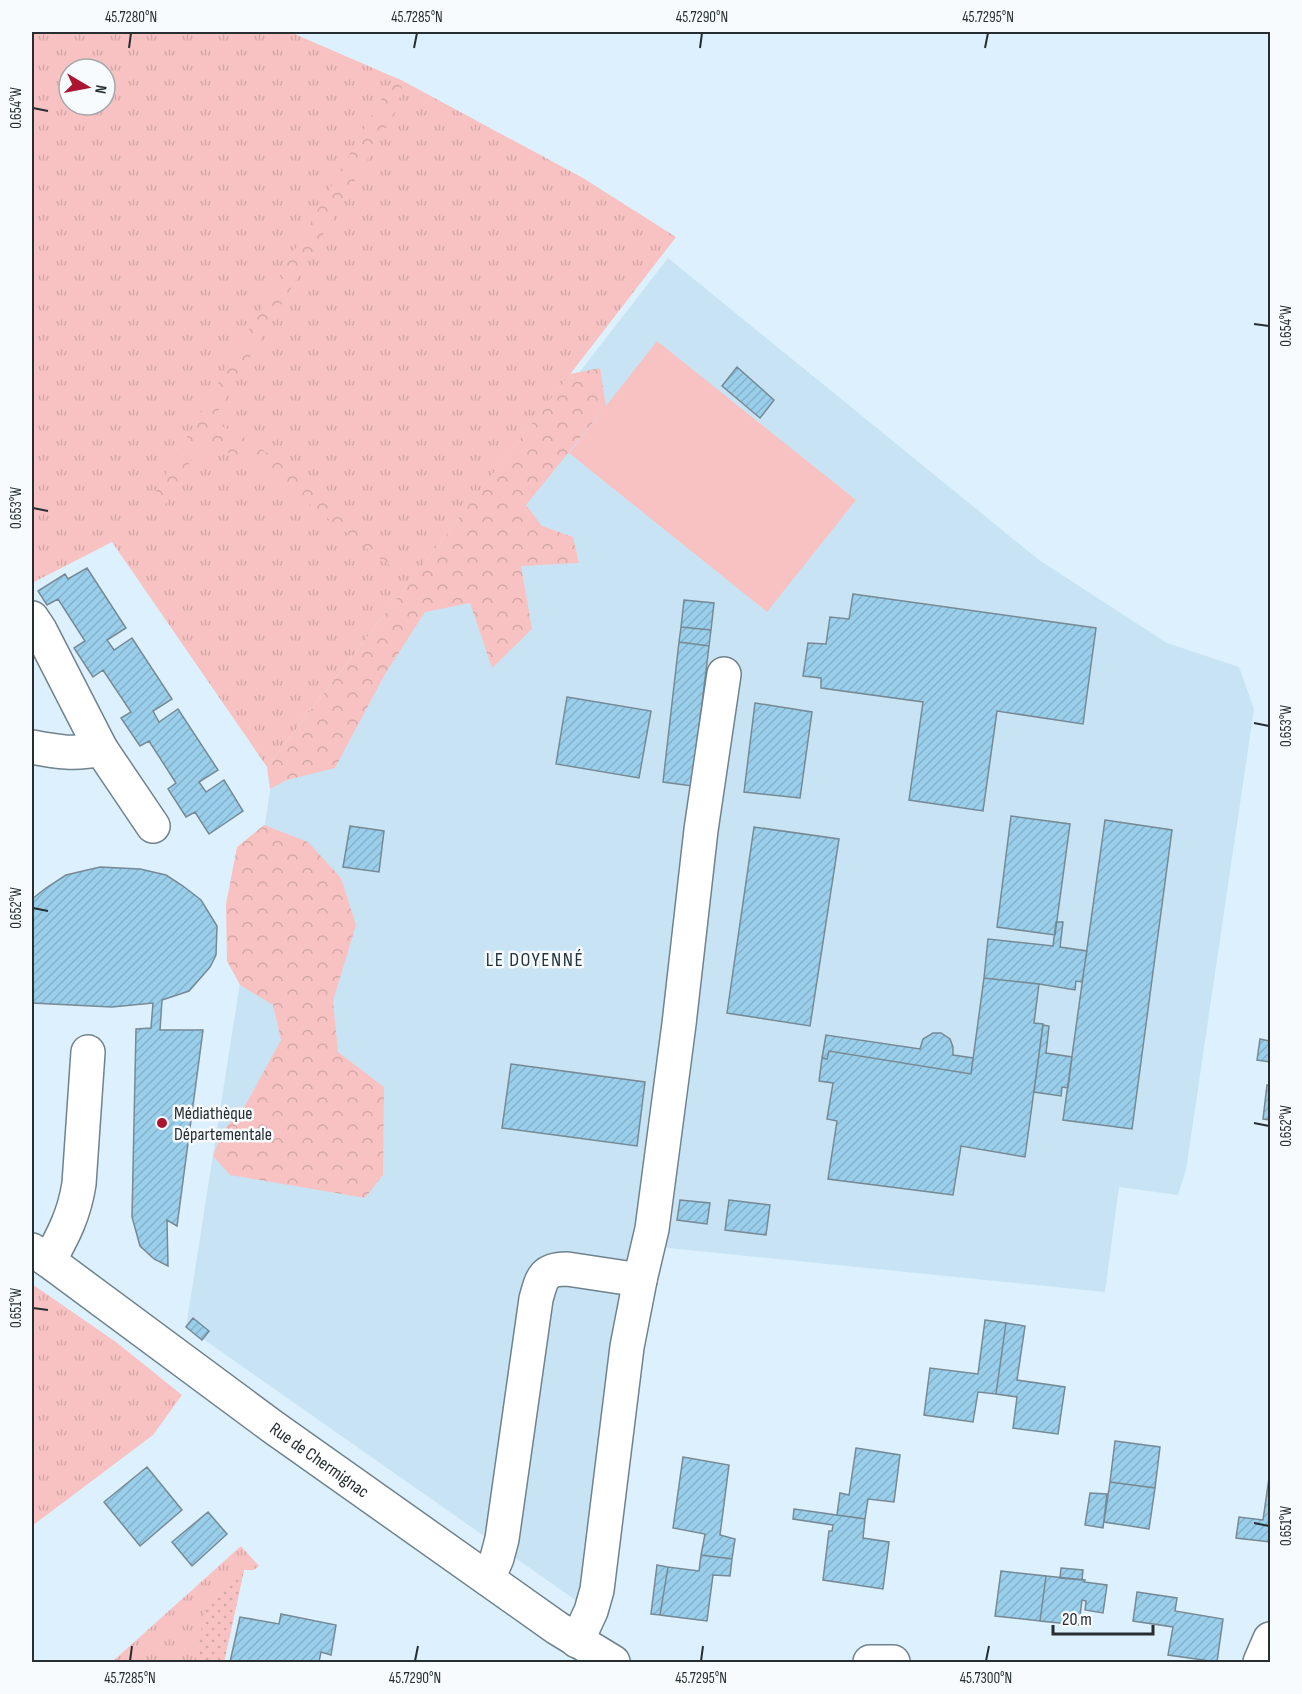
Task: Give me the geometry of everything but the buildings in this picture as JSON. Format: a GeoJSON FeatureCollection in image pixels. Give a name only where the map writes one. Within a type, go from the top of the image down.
{"type":"FeatureCollection","features":[{"type":"Feature","properties":{"kind":"street"},"geometry":{"type":"LineString","coordinates":[[32,618],[101,748],[153,826]]}},
{"type":"Feature","properties":{"kind":"street"},"geometry":{"type":"LineString","coordinates":[[577,1641],[591,1611],[597,1590],[627,1347],[652,1229],[679,1024],[701,830],[724,674]]}},
{"type":"Feature","properties":{"kind":"street"},"geometry":{"type":"LineString","coordinates":[[32,747],[62,753],[84,753],[101,748]]}},
{"type":"Feature","properties":{"kind":"street"},"geometry":{"type":"LineString","coordinates":[[40,1255],[67,1227],[76,1204],[88,1052]]}},
{"type":"Feature","properties":{"kind":"street","name":"Rue de Chermignac"},"geometry":{"type":"LineString","coordinates":[[40,1255],[273,1427],[577,1641],[613,1662]]}},
{"type":"Feature","properties":{"kind":"street"},"geometry":{"type":"LineString","coordinates":[[488,1579],[502,1539],[536,1299],[540,1285],[547,1272],[556,1269],[640,1280]]}},
{"type":"Feature","properties":{"kind":"street"},"geometry":{"type":"LineString","coordinates":[[1260,1662],[1270,1639]]}},
{"type":"Feature","properties":{"kind":"street"},"geometry":{"type":"LineString","coordinates":[[870,1662],[893,1662]]}},
{"type":"Feature","properties":{"kind":"shaded area"},"geometry":{"type":"Polygon","coordinates":[[[668,258],[1039,560],[1167,643],[1239,667],[1254,709],[1186,1170],[1178,1195],[1119,1187],[1105,1292],[648,1246],[591,1611],[186,1327],[274,766],[668,258]]]}},
{"type":"Feature","properties":{"kind":"green space"},"geometry":{"type":"Polygon","coordinates":[[[32,32],[290,32],[403,81],[583,178],[676,237],[267,767],[112,542],[34,582],[32,579],[32,32]]]}},
{"type":"Feature","properties":{"kind":"green space"},"geometry":{"type":"Polygon","coordinates":[[[394,77],[403,81],[397,110],[217,413],[218,424],[254,443],[407,560],[397,570],[260,466],[214,447],[197,450],[162,510],[154,507],[155,493],[394,77]]]}},
{"type":"Feature","properties":{"kind":"green space"},"geometry":{"type":"Polygon","coordinates":[[[657,341],[856,500],[767,612],[569,453],[657,341]]]}},
{"type":"Feature","properties":{"kind":"green space"},"geometry":{"type":"Polygon","coordinates":[[[600,368],[606,406],[526,505],[542,526],[573,537],[579,563],[521,566],[532,629],[492,668],[470,603],[425,612],[385,674],[335,768],[287,780],[270,789],[267,767],[570,374],[600,368]]]}},
{"type":"Feature","properties":{"kind":"green space"},"geometry":{"type":"Polygon","coordinates":[[[264,825],[308,842],[341,878],[356,925],[333,1001],[338,1052],[384,1087],[383,1175],[365,1198],[230,1175],[213,1156],[222,1132],[246,1104],[281,1040],[273,1005],[240,985],[227,961],[226,904],[237,847],[264,825]]]}},
{"type":"Feature","properties":{"kind":"green space"},"geometry":{"type":"Polygon","coordinates":[[[32,1284],[116,1342],[182,1395],[153,1435],[32,1526],[32,1284]]]}},
{"type":"Feature","properties":{"kind":"green space"},"geometry":{"type":"Polygon","coordinates":[[[241,1546],[259,1566],[254,1570],[244,1570],[224,1662],[112,1662],[241,1546]]]}},
{"type":"Feature","properties":{"kind":"green space"},"geometry":{"type":"Polygon","coordinates":[[[244,1570],[224,1662],[194,1662],[207,1603],[244,1570]]]}},
{"type":"Feature","properties":{"kind":"place","name":"Médiathèque Départementale"},"geometry":{"type":"Point","coordinates":[162,1123]}},
{"type":"Feature","properties":{"kind":"district","name":"LE DOYENNÉ"},"geometry":{"type":"Point","coordinates":[535,960]}}]}
